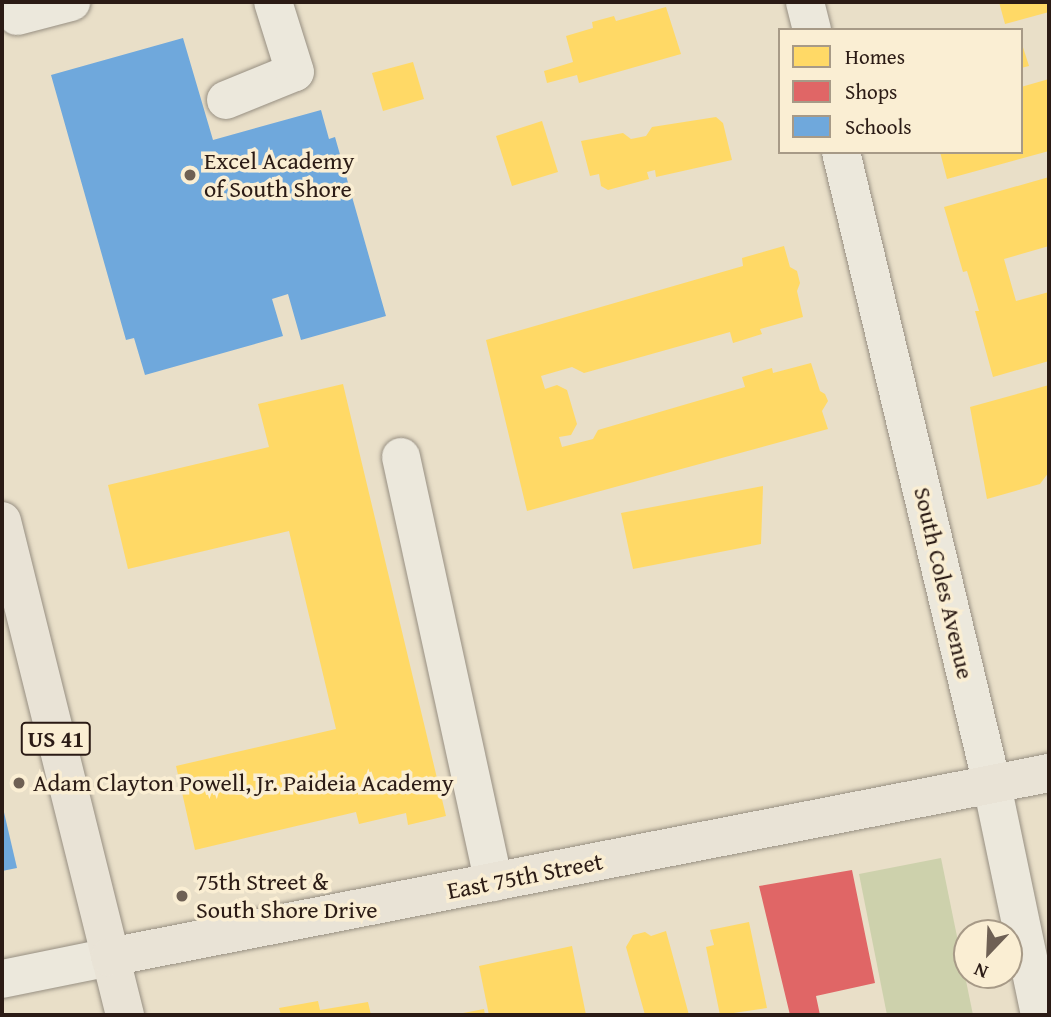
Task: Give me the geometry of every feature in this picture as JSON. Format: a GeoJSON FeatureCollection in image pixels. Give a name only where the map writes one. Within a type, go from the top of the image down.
{"type":"FeatureCollection","features":[{"type":"Feature","properties":{"kind":"main road","name":"US 41"},"geometry":{"type":"LineString","coordinates":[[2,521],[125,1015]]}},
{"type":"Feature","properties":{"kind":"main road","name":"East 75th Street"},"geometry":{"type":"LineString","coordinates":[[110,957],[1049,774]]}},
{"type":"Feature","properties":{"kind":"street"},"geometry":{"type":"LineString","coordinates":[[17,16],[71,2]]}},
{"type":"Feature","properties":{"kind":"street"},"geometry":{"type":"LineString","coordinates":[[226,100],[295,72],[273,2]]}},
{"type":"Feature","properties":{"kind":"street"},"geometry":{"type":"LineString","coordinates":[[805,2],[812,28]]}},
{"type":"Feature","properties":{"kind":"street","name":"South Coles Avenue"},"geometry":{"type":"LineString","coordinates":[[841,154],[992,785],[1040,1015]]}},
{"type":"Feature","properties":{"kind":"street"},"geometry":{"type":"LineString","coordinates":[[401,457],[494,882]]}},
{"type":"Feature","properties":{"kind":"street","name":"East 75th Street"},"geometry":{"type":"LineString","coordinates":[[2,979],[110,957]]}},
{"type":"Feature","properties":{"kind":"green space"},"geometry":{"type":"Polygon","coordinates":[[[941,858],[953,919],[953,989],[968,989],[973,1015],[887,1015],[859,874],[941,858]]]}},
{"type":"Feature","properties":{"kind":"building: Homes"},"geometry":{"type":"Polygon","coordinates":[[[999,2],[1049,2],[1049,12],[1005,24],[999,2]]]}},
{"type":"Feature","properties":{"kind":"building: Homes"},"geometry":{"type":"Polygon","coordinates":[[[666,7],[681,54],[579,83],[577,75],[547,83],[544,71],[573,62],[566,36],[593,28],[592,22],[614,16],[616,21],[666,7]]]}},
{"type":"Feature","properties":{"kind":"building: Homes"},"geometry":{"type":"Polygon","coordinates":[[[1023,47],[1029,66],[1023,68],[1023,47]]]}},
{"type":"Feature","properties":{"kind":"building: Homes"},"geometry":{"type":"Polygon","coordinates":[[[413,62],[424,99],[383,111],[372,73],[413,62]]]}},
{"type":"Feature","properties":{"kind":"building: Homes"},"geometry":{"type":"Polygon","coordinates":[[[1049,79],[1049,151],[947,179],[941,154],[1023,154],[1023,86],[1049,79]]]}},
{"type":"Feature","properties":{"kind":"building: Homes"},"geometry":{"type":"Polygon","coordinates":[[[716,117],[723,123],[732,160],[656,177],[655,170],[647,172],[649,179],[608,190],[601,186],[599,174],[590,176],[581,141],[623,133],[631,139],[646,136],[652,127],[716,117]]]}},
{"type":"Feature","properties":{"kind":"building: Homes"},"geometry":{"type":"Polygon","coordinates":[[[542,121],[558,172],[512,186],[496,136],[542,121]]]}},
{"type":"Feature","properties":{"kind":"building: Homes"},"geometry":{"type":"Polygon","coordinates":[[[1049,177],[1049,246],[1004,259],[1016,301],[1049,292],[1049,361],[993,377],[975,311],[979,311],[967,271],[963,272],[944,207],[1049,177]]]}},
{"type":"Feature","properties":{"kind":"building: Homes"},"geometry":{"type":"Polygon","coordinates":[[[784,246],[790,267],[797,271],[800,283],[797,291],[803,317],[760,329],[762,334],[733,343],[730,332],[584,373],[572,367],[541,376],[545,389],[557,385],[567,390],[577,424],[571,435],[559,437],[562,447],[593,439],[598,430],[745,387],[742,377],[772,368],[773,373],[811,363],[820,391],[828,401],[822,411],[828,429],[527,511],[486,340],[743,266],[742,258],[784,246]]]}},
{"type":"Feature","properties":{"kind":"building: Homes"},"geometry":{"type":"Polygon","coordinates":[[[343,384],[446,816],[408,825],[406,813],[359,824],[356,812],[195,850],[176,766],[336,729],[289,531],[128,569],[108,485],[269,447],[258,404],[343,384]]]}},
{"type":"Feature","properties":{"kind":"building: Homes"},"geometry":{"type":"Polygon","coordinates":[[[1049,385],[1049,472],[1040,484],[987,499],[970,407],[1049,385]]]}},
{"type":"Feature","properties":{"kind":"building: Homes"},"geometry":{"type":"Polygon","coordinates":[[[763,486],[761,544],[633,569],[621,513],[763,486]]]}},
{"type":"Feature","properties":{"kind":"building: Homes"},"geometry":{"type":"Polygon","coordinates":[[[749,922],[767,1008],[720,1015],[706,947],[714,945],[710,930],[749,922]]]}},
{"type":"Feature","properties":{"kind":"building: Homes"},"geometry":{"type":"Polygon","coordinates":[[[666,931],[689,1015],[645,1015],[626,947],[633,935],[645,932],[651,936],[666,931]]]}},
{"type":"Feature","properties":{"kind":"building: Homes"},"geometry":{"type":"Polygon","coordinates":[[[572,946],[586,1015],[489,1015],[479,966],[572,946]]]}},
{"type":"Feature","properties":{"kind":"building: Homes"},"geometry":{"type":"Polygon","coordinates":[[[318,1001],[320,1010],[368,1002],[371,1015],[281,1015],[279,1008],[318,1001]]]}},
{"type":"Feature","properties":{"kind":"building: Homes"},"geometry":{"type":"Polygon","coordinates":[[[484,1009],[485,1015],[458,1015],[458,1014],[484,1009]]]}},
{"type":"Feature","properties":{"kind":"building: Shops"},"geometry":{"type":"Polygon","coordinates":[[[852,870],[875,983],[816,996],[820,1015],[790,1015],[759,886],[852,870]]]}},
{"type":"Feature","properties":{"kind":"building: Schools"},"geometry":{"type":"Polygon","coordinates":[[[183,38],[213,140],[321,110],[329,139],[335,137],[386,316],[301,340],[288,294],[272,299],[283,336],[145,375],[134,338],[126,340],[51,75],[183,38]]]}},
{"type":"Feature","properties":{"kind":"building: Schools"},"geometry":{"type":"Polygon","coordinates":[[[2,809],[17,868],[2,871],[2,809]]]}},
{"type":"Feature","properties":{"kind":"place","name":"Excel Academy of South Shore"},"geometry":{"type":"Point","coordinates":[190,175]}},
{"type":"Feature","properties":{"kind":"place","name":"Adam Clayton Powell, Jr. Paideia Academy"},"geometry":{"type":"Point","coordinates":[19,783]}},
{"type":"Feature","properties":{"kind":"place","name":"75th Street & South Shore Drive"},"geometry":{"type":"Point","coordinates":[182,896]}}]}
